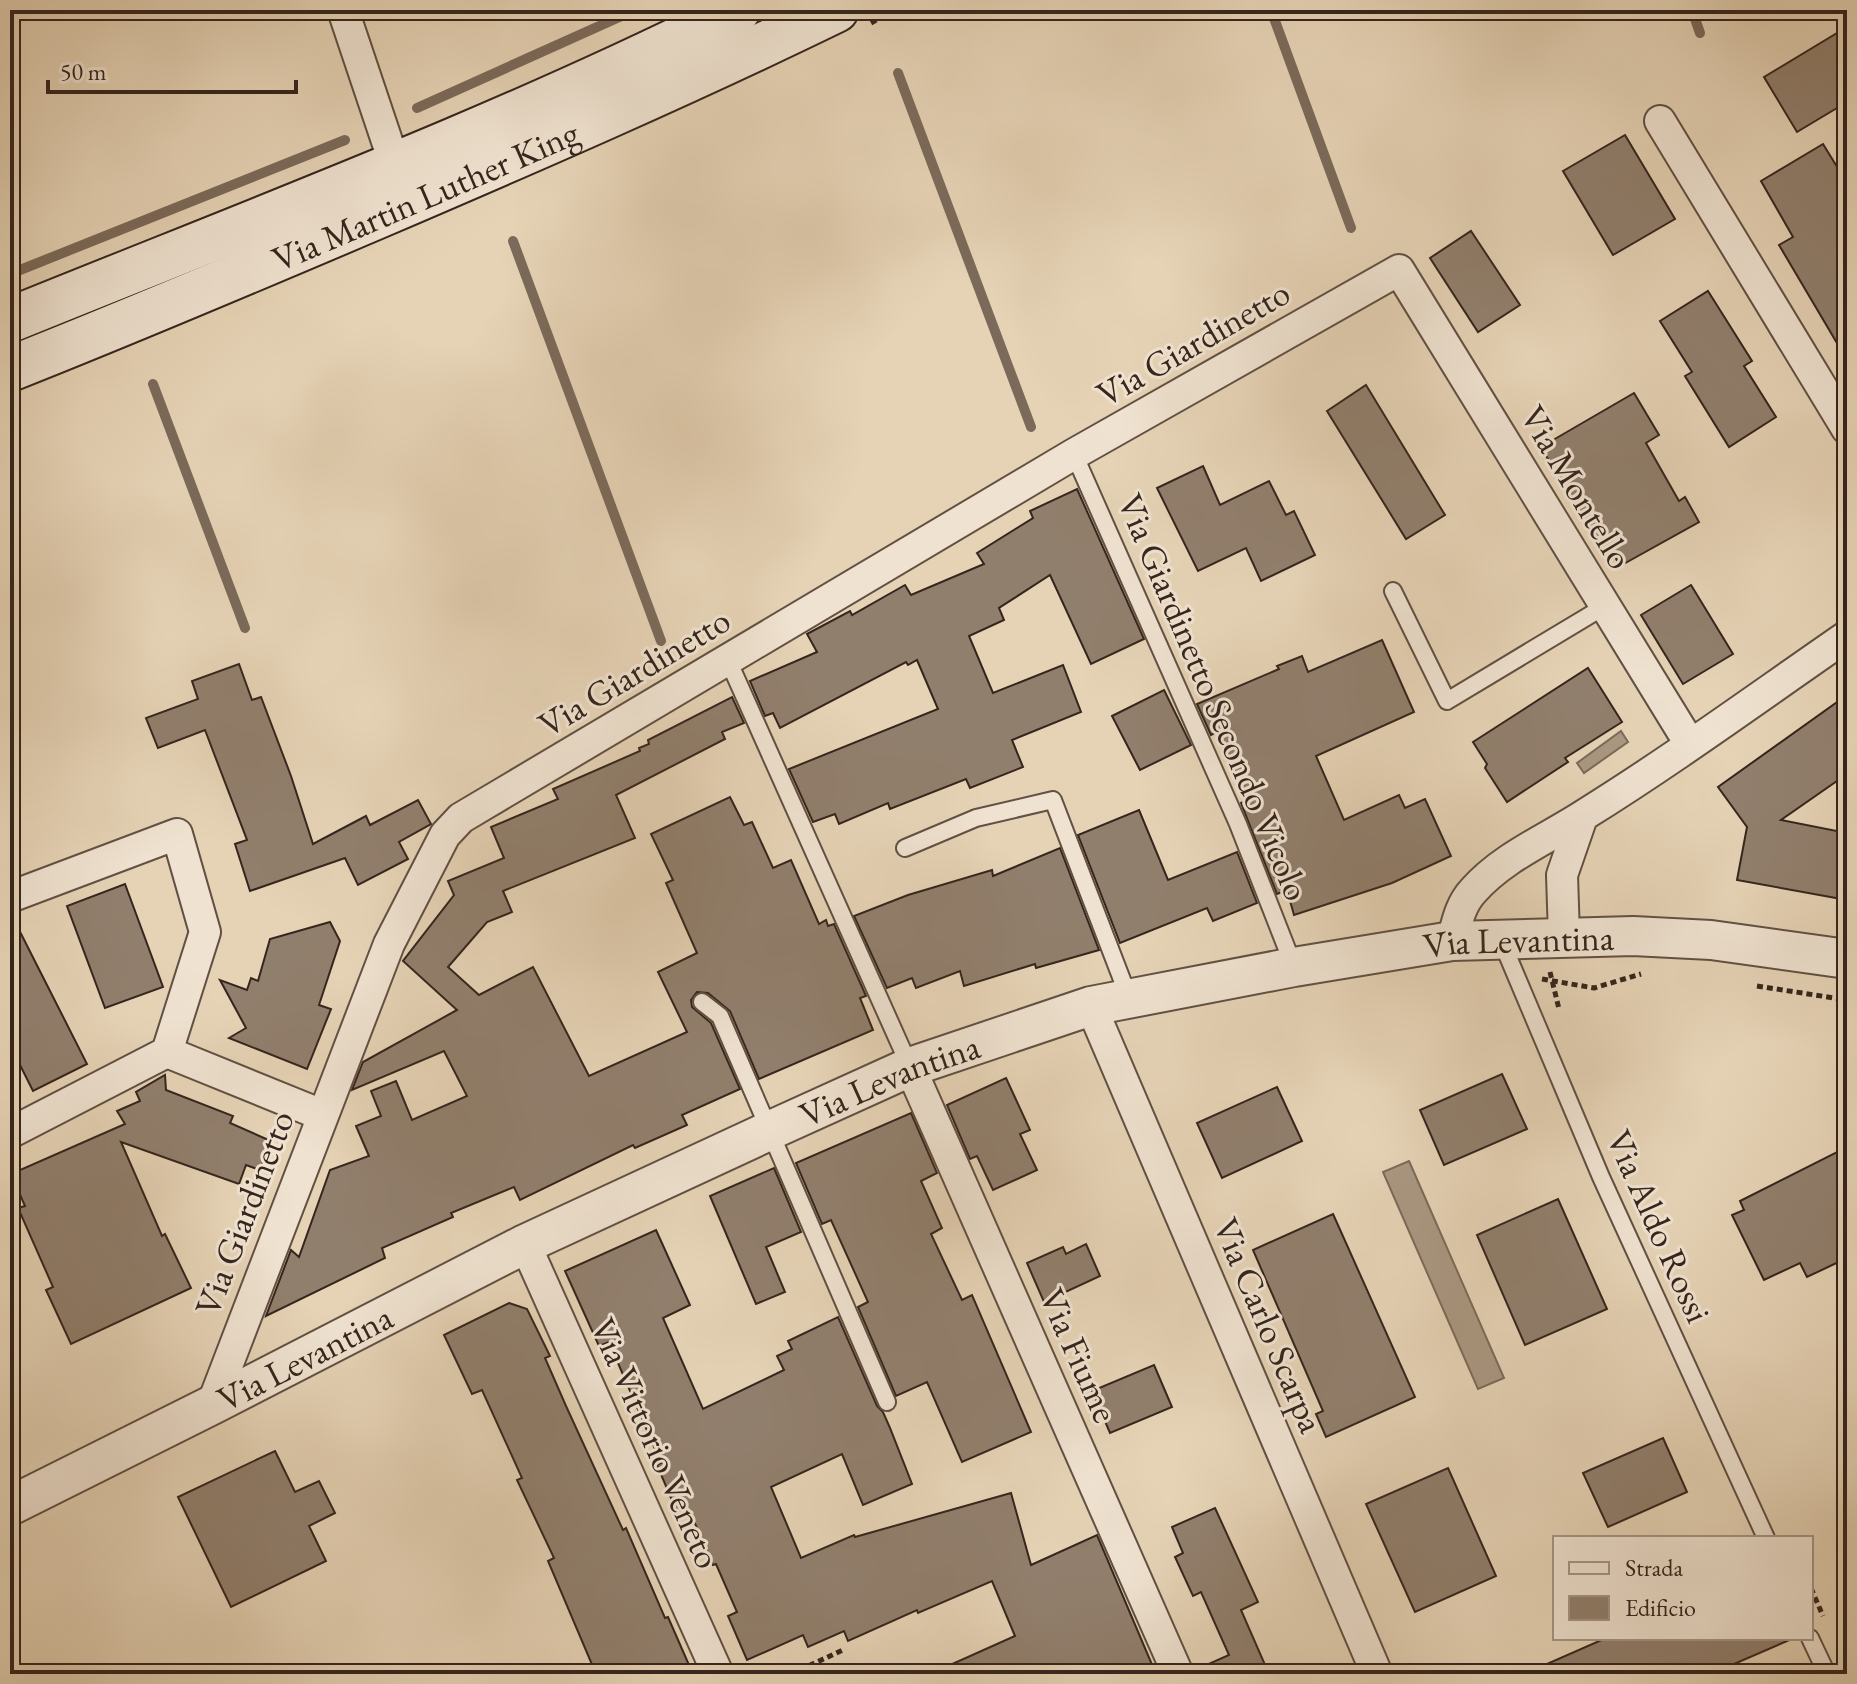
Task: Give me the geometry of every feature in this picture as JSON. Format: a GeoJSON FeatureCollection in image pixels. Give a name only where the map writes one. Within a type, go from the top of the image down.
{"type":"FeatureCollection","features":[{"type":"Feature","properties":{"kind":"main road","name":"Via Martin Luther King"},"geometry":{"type":"LineString","coordinates":[[10,320],[395,165],[651,54],[738,10]]}},
{"type":"Feature","properties":{"kind":"main road","name":"Via Martin Luther King"},"geometry":{"type":"LineString","coordinates":[[10,369],[124,324],[459,181],[730,61],[836,10]]}},
{"type":"Feature","properties":{"kind":"street","name":"Via Martin Luther King"},"geometry":{"type":"LineString","coordinates":[[343,10],[395,165]]}},
{"type":"Feature","properties":{"kind":"street"},"geometry":{"type":"LineString","coordinates":[[1660,121],[1847,429]]}},
{"type":"Feature","properties":{"kind":"street","name":"Via Giardinetto"},"geometry":{"type":"LineString","coordinates":[[212,1405],[389,944],[445,835],[461,818],[1074,454],[1399,270]]}},
{"type":"Feature","properties":{"kind":"street","name":"Via Montello"},"geometry":{"type":"LineString","coordinates":[[1399,270],[1690,744]]}},
{"type":"Feature","properties":{"kind":"street"},"geometry":{"type":"LineString","coordinates":[[1452,941],[1460,909],[1472,891],[1520,853],[1582,817],[1847,636]]}},
{"type":"Feature","properties":{"kind":"street"},"geometry":{"type":"LineString","coordinates":[[1564,936],[1562,875],[1582,817]]}},
{"type":"Feature","properties":{"kind":"street"},"geometry":{"type":"LineString","coordinates":[[10,897],[177,834],[205,932],[167,1052],[10,1133]]}},
{"type":"Feature","properties":{"kind":"street","name":"Via Levantina"},"geometry":{"type":"LineString","coordinates":[[10,1506],[525,1244],[771,1130],[910,1067],[1091,1006],[1294,967],[1452,941],[1500,938],[1564,936],[1711,940],[1847,959]]}},
{"type":"Feature","properties":{"kind":"street","name":"Via Carlo Scarpa"},"geometry":{"type":"LineString","coordinates":[[1091,1006],[1377,1674]]}},
{"type":"Feature","properties":{"kind":"street"},"geometry":{"type":"LineString","coordinates":[[167,1052],[322,1115]]}},
{"type":"Feature","properties":{"kind":"street","name":"Via Fiume"},"geometry":{"type":"LineString","coordinates":[[910,1067],[1178,1674]]}},
{"type":"Feature","properties":{"kind":"street","name":"Via Vittorio Veneto"},"geometry":{"type":"LineString","coordinates":[[525,1244],[718,1674]]}},
{"type":"Feature","properties":{"kind":"lane","name":"Via Giardinetto Secondo Vicolo"},"geometry":{"type":"LineString","coordinates":[[1074,454],[1238,824],[1294,967]]}},
{"type":"Feature","properties":{"kind":"lane"},"geometry":{"type":"LineString","coordinates":[[1393,591],[1447,701],[1605,606]]}},
{"type":"Feature","properties":{"kind":"lane"},"geometry":{"type":"LineString","coordinates":[[728,660],[910,1067]]}},
{"type":"Feature","properties":{"kind":"lane"},"geometry":{"type":"LineString","coordinates":[[905,848],[976,818],[1053,800],[1129,998]]}},
{"type":"Feature","properties":{"kind":"lane","name":"Via Aldo Rossi"},"geometry":{"type":"LineString","coordinates":[[1500,938],[1601,1177],[1765,1536]]}},
{"type":"Feature","properties":{"kind":"lane"},"geometry":{"type":"LineString","coordinates":[[702,1002],[720,1016],[887,1402]]}},
{"type":"Feature","properties":{"kind":"lane"},"geometry":{"type":"LineString","coordinates":[[1811,1640],[1827,1674]]}},
{"type":"Feature","properties":{"kind":"path"},"geometry":{"type":"LineString","coordinates":[[1517,974],[1594,988],[1643,973]]}},
{"type":"Feature","properties":{"kind":"path"},"geometry":{"type":"LineString","coordinates":[[1744,983],[1847,1000]]}},
{"type":"Feature","properties":{"kind":"path"},"geometry":{"type":"LineString","coordinates":[[791,1674],[845,1649]]}},
{"type":"Feature","properties":{"kind":"shaded area"},"geometry":{"type":"Polygon","coordinates":[[[1621,731],[1628,742],[1584,773],[1577,763],[1621,731]]]}},
{"type":"Feature","properties":{"kind":"shaded area"},"geometry":{"type":"Polygon","coordinates":[[[1409,1161],[1504,1378],[1478,1389],[1383,1172],[1409,1161]]]}},
{"type":"Feature","properties":{"kind":"building"},"geometry":{"type":"Polygon","coordinates":[[[1847,27],[1847,102],[1797,132],[1764,77],[1847,27]]]}},
{"type":"Feature","properties":{"kind":"building"},"geometry":{"type":"Polygon","coordinates":[[[1625,135],[1675,219],[1613,255],[1563,171],[1625,135]]]}},
{"type":"Feature","properties":{"kind":"building"},"geometry":{"type":"Polygon","coordinates":[[[1823,144],[1847,183],[1847,360],[1779,245],[1793,237],[1761,181],[1823,144]]]}},
{"type":"Feature","properties":{"kind":"building"},"geometry":{"type":"Polygon","coordinates":[[[1471,231],[1520,305],[1478,332],[1430,258],[1471,231]]]}},
{"type":"Feature","properties":{"kind":"building"},"geometry":{"type":"Polygon","coordinates":[[[1708,291],[1752,361],[1744,366],[1776,417],[1729,447],[1685,376],[1692,372],[1660,321],[1708,291]]]}},
{"type":"Feature","properties":{"kind":"building"},"geometry":{"type":"Polygon","coordinates":[[[1366,385],[1445,515],[1406,539],[1327,411],[1366,385]]]}},
{"type":"Feature","properties":{"kind":"building"},"geometry":{"type":"Polygon","coordinates":[[[1634,393],[1659,435],[1646,443],[1679,501],[1685,497],[1699,522],[1620,566],[1610,548],[1602,552],[1541,447],[1634,393]]]}},
{"type":"Feature","properties":{"kind":"building"},"geometry":{"type":"Polygon","coordinates":[[[1203,466],[1220,505],[1269,481],[1286,515],[1294,511],[1315,555],[1261,581],[1246,548],[1198,571],[1157,488],[1203,466]]]}},
{"type":"Feature","properties":{"kind":"building"},"geometry":{"type":"Polygon","coordinates":[[[1077,489],[1144,639],[1091,664],[1050,575],[999,608],[1004,620],[969,636],[993,693],[1063,665],[1081,712],[1012,740],[1023,767],[970,788],[966,779],[890,809],[888,803],[839,824],[835,814],[813,822],[789,769],[938,709],[917,660],[908,665],[906,662],[780,728],[773,713],[765,716],[750,681],[817,652],[807,634],[850,611],[852,615],[905,585],[911,595],[984,564],[977,553],[1033,518],[1030,511],[1077,489]]]}},
{"type":"Feature","properties":{"kind":"building"},"geometry":{"type":"Polygon","coordinates":[[[1691,585],[1733,654],[1683,684],[1641,615],[1691,585]]]}},
{"type":"Feature","properties":{"kind":"building"},"geometry":{"type":"Polygon","coordinates":[[[1382,640],[1414,712],[1316,756],[1344,820],[1399,795],[1405,808],[1425,799],[1451,856],[1392,883],[1294,915],[1287,890],[1277,894],[1241,803],[1247,800],[1218,731],[1211,735],[1197,704],[1302,656],[1308,672],[1382,640]]]}},
{"type":"Feature","properties":{"kind":"building"},"geometry":{"type":"Polygon","coordinates":[[[239,664],[252,700],[261,697],[313,844],[366,816],[370,825],[418,800],[431,824],[399,842],[408,859],[358,885],[345,858],[250,891],[235,844],[247,840],[205,730],[158,748],[146,718],[198,699],[192,681],[239,664]]]}},
{"type":"Feature","properties":{"kind":"building"},"geometry":{"type":"Polygon","coordinates":[[[1588,668],[1622,722],[1565,758],[1568,762],[1507,802],[1473,742],[1588,668]]]}},
{"type":"Feature","properties":{"kind":"building"},"geometry":{"type":"Polygon","coordinates":[[[1164,690],[1191,745],[1140,770],[1112,716],[1164,690]]]}},
{"type":"Feature","properties":{"kind":"building"},"geometry":{"type":"Polygon","coordinates":[[[1847,695],[1847,774],[1781,820],[1847,833],[1847,900],[1737,880],[1747,827],[1718,787],[1847,695]]]}},
{"type":"Feature","properties":{"kind":"building"},"geometry":{"type":"Polygon","coordinates":[[[732,697],[744,723],[722,732],[725,739],[616,795],[635,838],[503,891],[512,912],[487,922],[448,967],[479,995],[533,967],[589,1076],[687,1032],[658,972],[697,953],[666,883],[673,880],[651,834],[730,797],[744,825],[752,822],[773,868],[791,860],[819,924],[826,920],[828,926],[834,924],[866,996],[860,998],[873,1030],[759,1079],[730,1011],[708,993],[697,992],[691,1000],[692,1007],[711,1023],[740,1089],[682,1115],[687,1125],[635,1148],[633,1145],[520,1200],[514,1187],[451,1213],[453,1217],[382,1248],[385,1258],[266,1316],[291,1250],[299,1257],[330,1170],[369,1156],[356,1126],[381,1116],[371,1091],[396,1081],[412,1120],[467,1096],[444,1051],[352,1090],[363,1062],[457,1010],[403,961],[454,895],[448,881],[504,858],[491,827],[558,799],[553,789],[640,751],[639,748],[649,744],[648,740],[732,697]]]}},
{"type":"Feature","properties":{"kind":"building"},"geometry":{"type":"Polygon","coordinates":[[[1139,810],[1168,880],[1237,852],[1257,903],[1213,921],[1207,908],[1120,943],[1078,835],[1139,810]]]}},
{"type":"Feature","properties":{"kind":"building"},"geometry":{"type":"Polygon","coordinates":[[[1060,848],[1099,950],[1036,968],[1035,964],[964,986],[960,971],[916,988],[912,978],[887,988],[854,916],[908,895],[992,870],[993,876],[1060,848]]]}},
{"type":"Feature","properties":{"kind":"building"},"geometry":{"type":"Polygon","coordinates":[[[125,884],[163,987],[105,1008],[67,906],[125,884]]]}},
{"type":"Feature","properties":{"kind":"building"},"geometry":{"type":"Polygon","coordinates":[[[11,914],[87,1064],[33,1091],[10,1045],[11,914]]]}},
{"type":"Feature","properties":{"kind":"building"},"geometry":{"type":"Polygon","coordinates":[[[330,922],[340,941],[319,1005],[331,1009],[307,1069],[229,1038],[246,1028],[220,980],[247,990],[251,978],[258,981],[270,939],[330,922]]]}},
{"type":"Feature","properties":{"kind":"building"},"geometry":{"type":"Polygon","coordinates":[[[1502,1074],[1527,1129],[1444,1165],[1420,1110],[1502,1074]]]}},
{"type":"Feature","properties":{"kind":"building"},"geometry":{"type":"Polygon","coordinates":[[[165,1075],[166,1090],[233,1116],[230,1123],[271,1141],[260,1170],[246,1165],[239,1184],[121,1142],[162,1236],[165,1234],[191,1288],[71,1344],[46,1290],[53,1287],[18,1208],[25,1206],[11,1174],[125,1124],[117,1111],[140,1101],[136,1092],[165,1075]]]}},
{"type":"Feature","properties":{"kind":"building"},"geometry":{"type":"Polygon","coordinates":[[[1006,1078],[1030,1130],[1020,1134],[1037,1170],[993,1190],[977,1156],[970,1159],[947,1105],[1006,1078]]]}},
{"type":"Feature","properties":{"kind":"building"},"geometry":{"type":"Polygon","coordinates":[[[1277,1087],[1302,1141],[1222,1178],[1197,1123],[1277,1087]]]}},
{"type":"Feature","properties":{"kind":"building"},"geometry":{"type":"Polygon","coordinates":[[[911,1113],[937,1173],[921,1181],[942,1228],[931,1234],[962,1300],[972,1295],[1031,1432],[962,1462],[927,1382],[896,1396],[858,1307],[868,1302],[831,1220],[822,1224],[796,1163],[911,1113]]]}},
{"type":"Feature","properties":{"kind":"building"},"geometry":{"type":"Polygon","coordinates":[[[1847,1147],[1847,1258],[1807,1277],[1800,1263],[1764,1280],[1732,1215],[1744,1210],[1740,1201],[1847,1147]]]}},
{"type":"Feature","properties":{"kind":"building"},"geometry":{"type":"Polygon","coordinates":[[[774,1168],[801,1232],[766,1247],[785,1292],[756,1304],[710,1196],[774,1168]]]}},
{"type":"Feature","properties":{"kind":"building"},"geometry":{"type":"Polygon","coordinates":[[[1558,1199],[1607,1309],[1525,1345],[1477,1235],[1558,1199]]]}},
{"type":"Feature","properties":{"kind":"building"},"geometry":{"type":"Polygon","coordinates":[[[1333,1214],[1415,1397],[1326,1437],[1316,1414],[1323,1411],[1253,1250],[1333,1214]]]}},
{"type":"Feature","properties":{"kind":"building"},"geometry":{"type":"Polygon","coordinates":[[[656,1230],[690,1305],[663,1318],[703,1409],[784,1370],[777,1356],[792,1349],[788,1341],[838,1317],[877,1406],[883,1412],[912,1484],[863,1505],[842,1454],[771,1487],[801,1558],[854,1535],[1011,1493],[1031,1565],[1097,1535],[1156,1674],[930,1674],[1015,1636],[992,1581],[848,1641],[844,1631],[808,1647],[803,1635],[747,1660],[728,1616],[737,1612],[716,1564],[713,1565],[690,1512],[679,1517],[657,1465],[661,1463],[609,1342],[599,1346],[565,1271],[656,1230]]]}},
{"type":"Feature","properties":{"kind":"building"},"geometry":{"type":"Polygon","coordinates":[[[1086,1244],[1100,1276],[1044,1302],[1027,1263],[1063,1247],[1066,1254],[1086,1244]]]}},
{"type":"Feature","properties":{"kind":"building"},"geometry":{"type":"Polygon","coordinates":[[[509,1303],[527,1309],[550,1356],[545,1358],[566,1406],[689,1665],[669,1674],[596,1674],[548,1561],[554,1558],[517,1480],[522,1478],[482,1390],[472,1394],[444,1335],[509,1303]]]}},
{"type":"Feature","properties":{"kind":"building"},"geometry":{"type":"Polygon","coordinates":[[[1154,1365],[1172,1407],[1110,1433],[1092,1391],[1154,1365]]]}},
{"type":"Feature","properties":{"kind":"building"},"geometry":{"type":"Polygon","coordinates":[[[1663,1438],[1687,1492],[1608,1527],[1583,1473],[1663,1438]]]}},
{"type":"Feature","properties":{"kind":"building"},"geometry":{"type":"Polygon","coordinates":[[[275,1451],[295,1492],[319,1481],[335,1513],[309,1526],[326,1561],[231,1607],[178,1497],[275,1451]]]}},
{"type":"Feature","properties":{"kind":"building"},"geometry":{"type":"Polygon","coordinates":[[[1448,1468],[1496,1576],[1415,1612],[1366,1504],[1448,1468]]]}},
{"type":"Feature","properties":{"kind":"building"},"geometry":{"type":"Polygon","coordinates":[[[1215,1508],[1258,1602],[1241,1610],[1269,1674],[1196,1674],[1195,1670],[1229,1655],[1201,1592],[1193,1596],[1175,1557],[1183,1553],[1172,1527],[1215,1508]]]}},
{"type":"Feature","properties":{"kind":"building"},"geometry":{"type":"Polygon","coordinates":[[[1601,1640],[1789,1640],[1711,1674],[1524,1674],[1601,1640]]]}},
{"type":"Feature","properties":{"kind":"waterway"},"geometry":{"type":"LineString","coordinates":[[417,108],[635,10]]}},
{"type":"Feature","properties":{"kind":"waterway"},"geometry":{"type":"LineString","coordinates":[[1271,10],[1351,228]]}},
{"type":"Feature","properties":{"kind":"waterway"},"geometry":{"type":"LineString","coordinates":[[1692,10],[1700,33]]}},
{"type":"Feature","properties":{"kind":"waterway"},"geometry":{"type":"LineString","coordinates":[[898,73],[1031,427]]}},
{"type":"Feature","properties":{"kind":"waterway"},"geometry":{"type":"LineString","coordinates":[[10,274],[345,140]]}},
{"type":"Feature","properties":{"kind":"waterway"},"geometry":{"type":"LineString","coordinates":[[513,241],[661,641]]}},
{"type":"Feature","properties":{"kind":"waterway"},"geometry":{"type":"LineString","coordinates":[[153,384],[245,628]]}}]}
